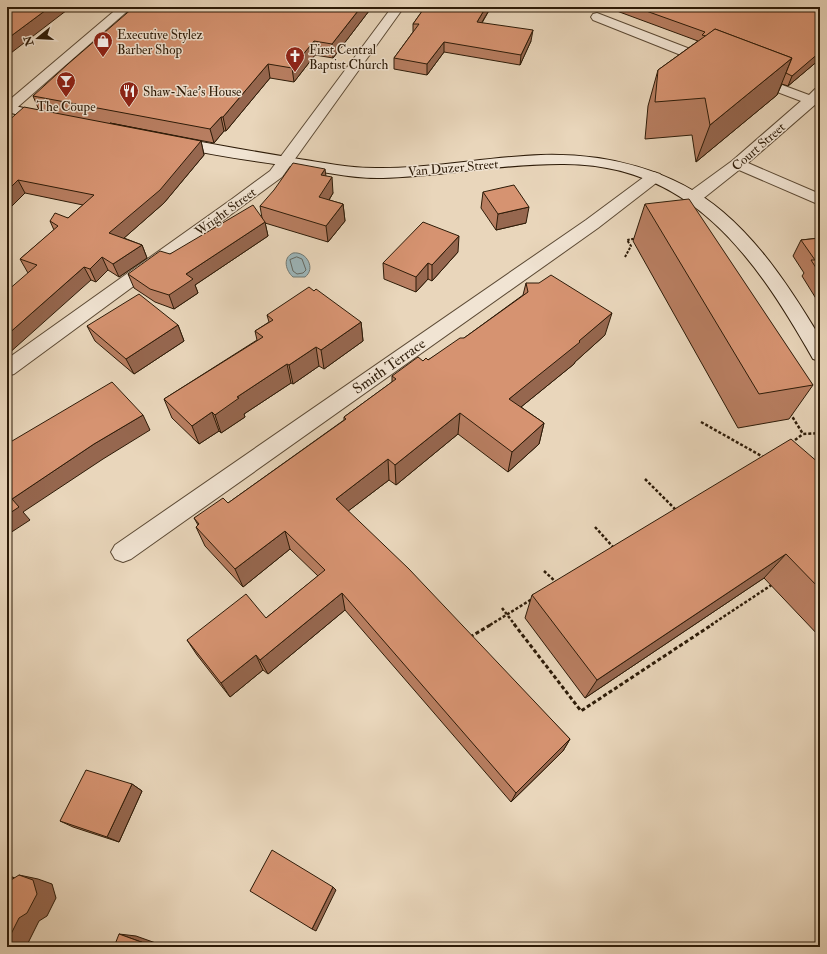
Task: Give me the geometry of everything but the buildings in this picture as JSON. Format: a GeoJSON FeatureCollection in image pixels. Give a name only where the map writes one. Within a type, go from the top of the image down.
{"type":"FeatureCollection","features":[{"type":"Feature","properties":{"kind":"street"},"geometry":{"type":"LineString","coordinates":[[7,108],[126,7]]}},
{"type":"Feature","properties":{"kind":"street","name":"Wright Street"},"geometry":{"type":"LineString","coordinates":[[7,369],[276,174],[398,7]]}},
{"type":"Feature","properties":{"kind":"street"},"geometry":{"type":"LineString","coordinates":[[597,17],[722,66]]}},
{"type":"Feature","properties":{"kind":"street"},"geometry":{"type":"LineString","coordinates":[[744,75],[794,95],[816,96]]}},
{"type":"Feature","properties":{"kind":"street","name":"Court Street"},"geometry":{"type":"LineString","coordinates":[[694,197],[738,164],[816,96]]}},
{"type":"Feature","properties":{"kind":"street"},"geometry":{"type":"LineString","coordinates":[[7,108],[59,120]]}},
{"type":"Feature","properties":{"kind":"street","name":"Van Duzer Street"},"geometry":{"type":"LineString","coordinates":[[158,139],[285,162],[349,171],[381,173],[563,159],[609,164],[654,177],[694,197],[719,216],[766,269],[799,316],[820,354]]}},
{"type":"Feature","properties":{"kind":"street"},"geometry":{"type":"LineString","coordinates":[[738,164],[820,200]]}},
{"type":"Feature","properties":{"kind":"street","name":"Smith Terrace"},"geometry":{"type":"LineString","coordinates":[[123,552],[585,228],[654,177]]}},
{"type":"Feature","properties":{"kind":"path"},"geometry":{"type":"LineString","coordinates":[[626,257],[631,246],[628,240],[642,238]]}},
{"type":"Feature","properties":{"kind":"path"},"geometry":{"type":"LineString","coordinates":[[786,407],[803,434]]}},
{"type":"Feature","properties":{"kind":"path"},"geometry":{"type":"LineString","coordinates":[[701,422],[769,460],[762,463]]}},
{"type":"Feature","properties":{"kind":"path"},"geometry":{"type":"LineString","coordinates":[[786,447],[803,434],[820,433]]}},
{"type":"Feature","properties":{"kind":"path"},"geometry":{"type":"LineString","coordinates":[[645,479],[677,512]]}},
{"type":"Feature","properties":{"kind":"path"},"geometry":{"type":"LineString","coordinates":[[671,516],[684,508]]}},
{"type":"Feature","properties":{"kind":"path"},"geometry":{"type":"LineString","coordinates":[[595,527],[615,548]]}},
{"type":"Feature","properties":{"kind":"path"},"geometry":{"type":"LineString","coordinates":[[608,552],[621,545]]}},
{"type":"Feature","properties":{"kind":"path"},"geometry":{"type":"LineString","coordinates":[[544,571],[557,584]]}},
{"type":"Feature","properties":{"kind":"path"},"geometry":{"type":"LineString","coordinates":[[551,587],[563,580]]}},
{"type":"Feature","properties":{"kind":"path"},"geometry":{"type":"LineString","coordinates":[[502,608],[508,613],[581,711],[774,584]]}},
{"type":"Feature","properties":{"kind":"path"},"geometry":{"type":"LineString","coordinates":[[466,639],[539,595]]}},
{"type":"Feature","properties":{"kind":"water"},"geometry":{"type":"Polygon","coordinates":[[[293,253],[302,255],[306,258],[310,265],[310,270],[305,277],[293,277],[288,271],[286,261],[287,258],[293,253]]]}},
{"type":"Feature","properties":{"kind":"place","name":"Executive Stylez Barber Shop"},"geometry":{"type":"Point","coordinates":[103,58]}},
{"type":"Feature","properties":{"kind":"place","name":"First Central Baptist Church"},"geometry":{"type":"Point","coordinates":[295,73]}},
{"type":"Feature","properties":{"kind":"place","name":"The Coupe"},"geometry":{"type":"Point","coordinates":[66,98]}},
{"type":"Feature","properties":{"kind":"place","name":"Shaw-Nae's House"},"geometry":{"type":"Point","coordinates":[129,108]}}]}
